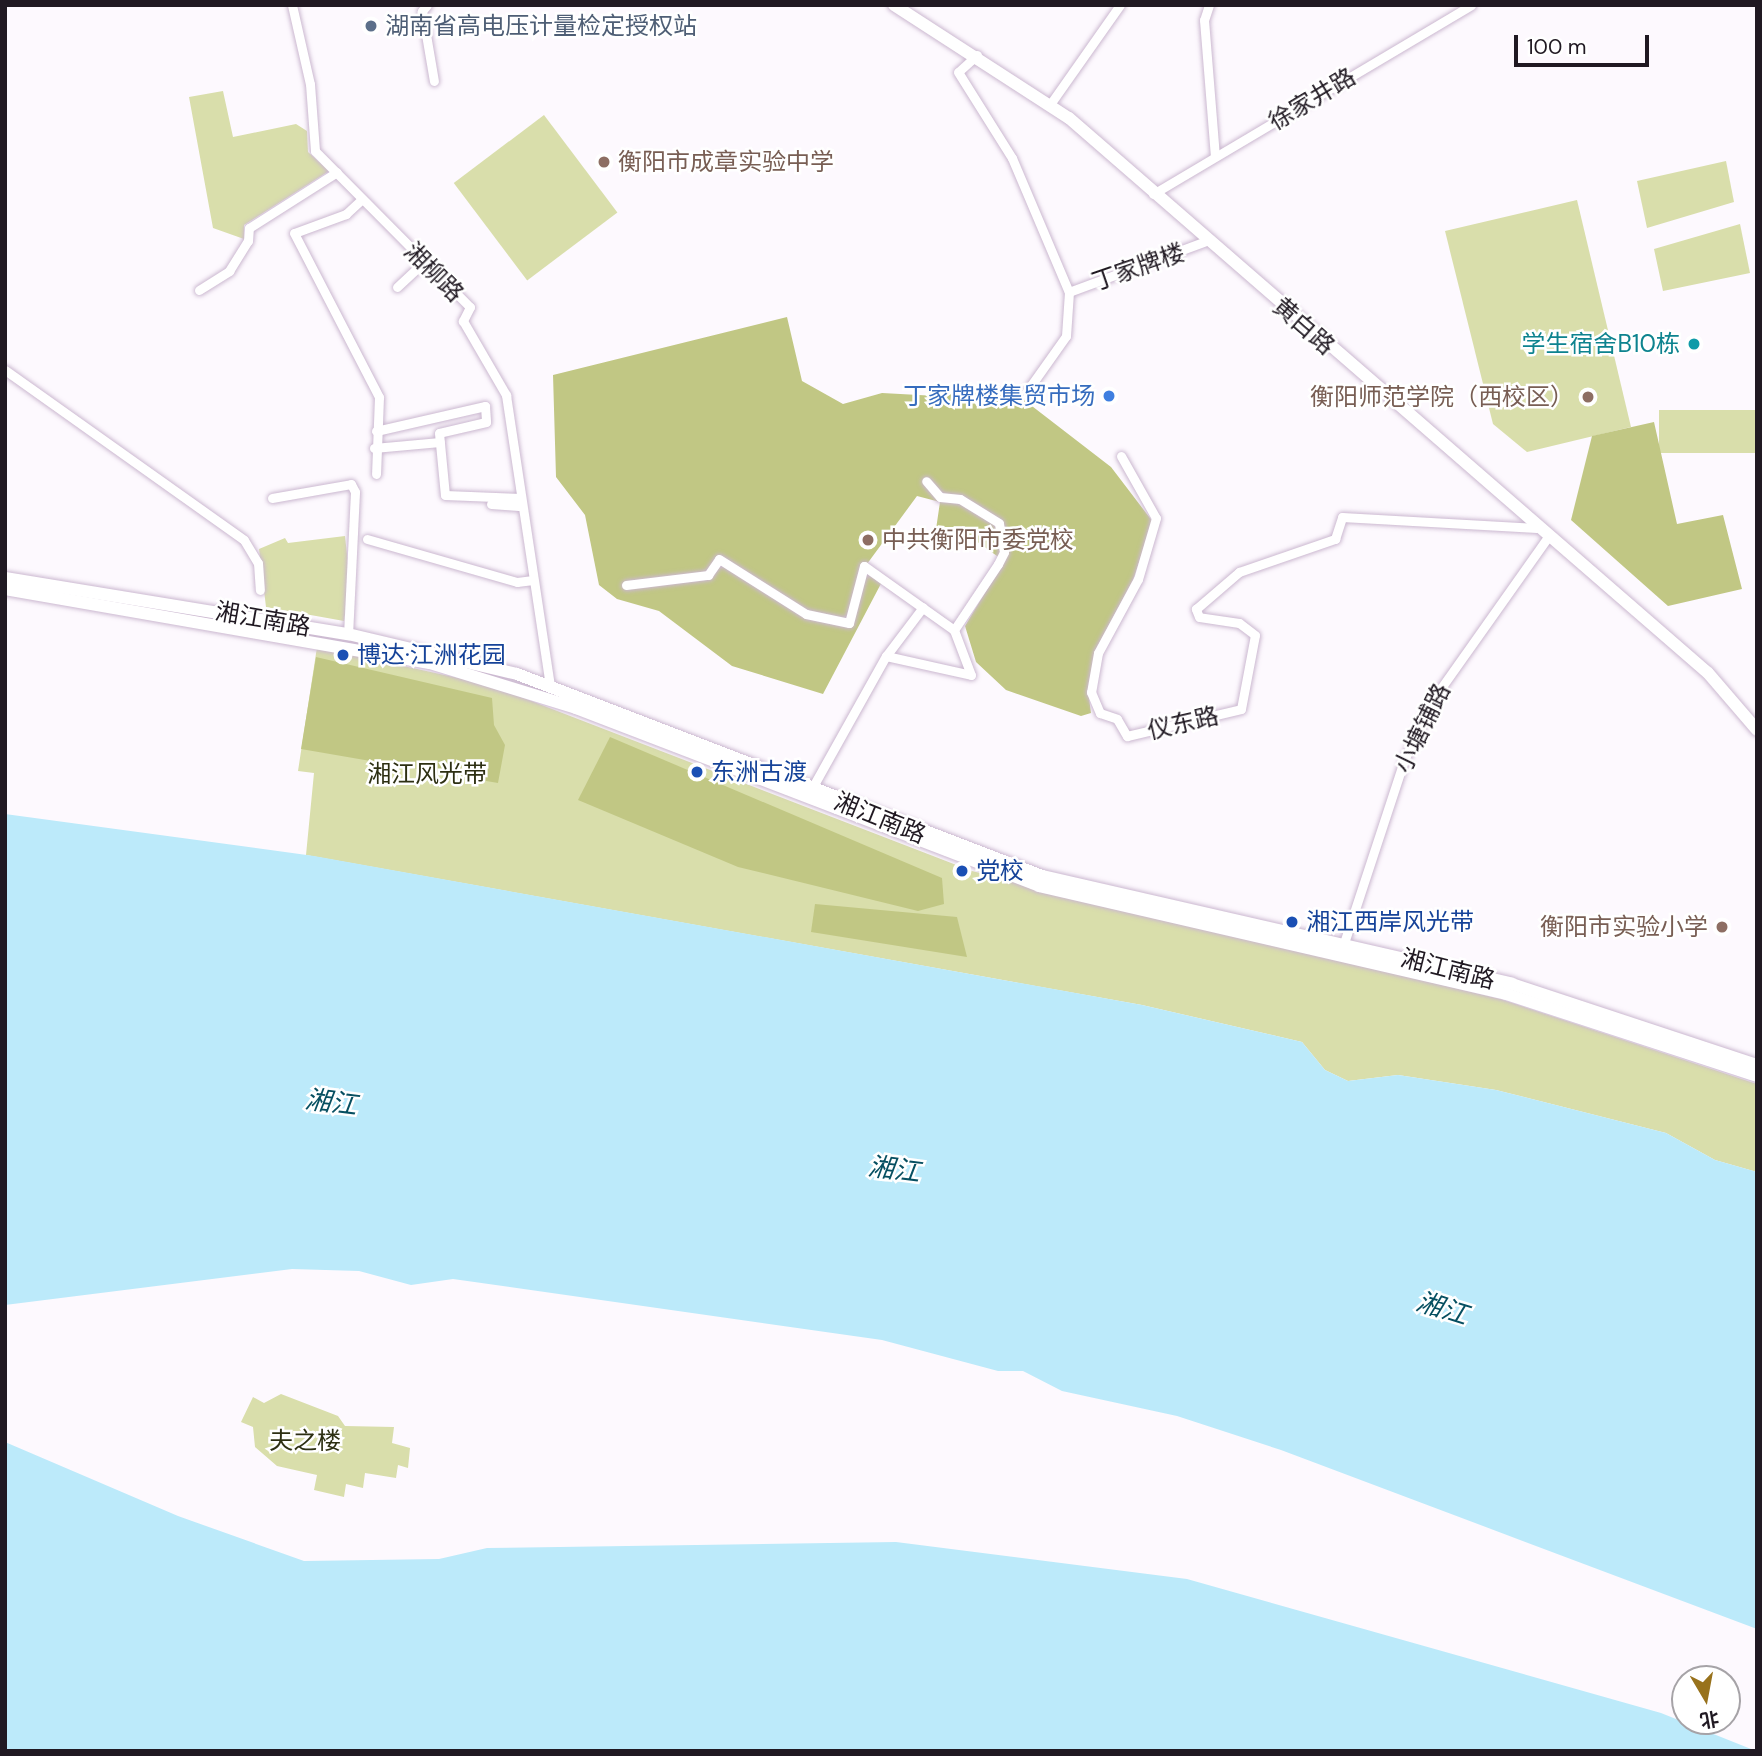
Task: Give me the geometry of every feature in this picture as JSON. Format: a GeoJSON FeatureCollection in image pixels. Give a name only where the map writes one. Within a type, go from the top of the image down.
{"type":"FeatureCollection","features":[{"type":"Feature","properties":{"kind":"main road","name":"黄白路"},"geometry":{"type":"LineString","coordinates":[[894,5],[1051,103],[1206,241],[1708,673],[1757,730]]}},
{"type":"Feature","properties":{"kind":"main road","name":"湘江南路"},"geometry":{"type":"LineString","coordinates":[[5,578],[348,634],[550,685],[811,790],[1042,876],[1344,943],[1512,984],[1757,1065]]}},
{"type":"Feature","properties":{"kind":"main road","name":"湘江南路"},"geometry":{"type":"LineString","coordinates":[[5,589],[430,663],[576,708],[1039,886],[1506,994],[1757,1076]]}},
{"type":"Feature","properties":{"kind":"street","name":"湘柳路"},"geometry":{"type":"LineString","coordinates":[[292,5],[310,84],[315,151],[470,307],[463,321],[506,395],[550,685]]}},
{"type":"Feature","properties":{"kind":"street"},"geometry":{"type":"LineString","coordinates":[[427,5],[422,11],[434,80]]}},
{"type":"Feature","properties":{"kind":"street"},"geometry":{"type":"LineString","coordinates":[[1051,103],[1120,5]]}},
{"type":"Feature","properties":{"kind":"street"},"geometry":{"type":"LineString","coordinates":[[1209,5],[1204,20],[1215,157]]}},
{"type":"Feature","properties":{"kind":"street","name":"徐家井路"},"geometry":{"type":"LineString","coordinates":[[1153,194],[1471,5]]}},
{"type":"Feature","properties":{"kind":"street"},"geometry":{"type":"LineString","coordinates":[[977,55],[958,72],[1012,158],[1069,292],[1066,337],[1027,391]]}},
{"type":"Feature","properties":{"kind":"street"},"geometry":{"type":"LineString","coordinates":[[199,290],[240,257],[249,228],[337,172]]}},
{"type":"Feature","properties":{"kind":"street"},"geometry":{"type":"LineString","coordinates":[[362,200],[346,214],[294,233],[379,397],[374,448],[376,474]]}},
{"type":"Feature","properties":{"kind":"street","name":"丁家牌楼"},"geometry":{"type":"LineString","coordinates":[[1069,292],[1206,241]]}},
{"type":"Feature","properties":{"kind":"street"},"geometry":{"type":"LineString","coordinates":[[397,286],[424,262]]}},
{"type":"Feature","properties":{"kind":"street"},"geometry":{"type":"LineString","coordinates":[[5,370],[244,540],[258,563],[260,590]]}},
{"type":"Feature","properties":{"kind":"street"},"geometry":{"type":"LineString","coordinates":[[376,431],[487,407],[489,420],[444,428],[440,442],[445,495],[498,502],[521,502]]}},
{"type":"Feature","properties":{"kind":"street"},"geometry":{"type":"LineString","coordinates":[[374,448],[440,442]]}},
{"type":"Feature","properties":{"kind":"street","name":"仪东路"},"geometry":{"type":"LineString","coordinates":[[1121,456],[1156,518],[1138,579],[1098,653],[1091,692],[1100,713],[1117,719],[1128,736],[1241,709],[1255,635],[1239,623],[1199,617],[1196,609],[1239,572],[1335,539],[1342,517],[1537,528]]}},
{"type":"Feature","properties":{"kind":"street"},"geometry":{"type":"LineString","coordinates":[[926,481],[940,496],[960,499],[999,523],[1004,551],[954,630]]}},
{"type":"Feature","properties":{"kind":"street"},"geometry":{"type":"LineString","coordinates":[[271,498],[351,484],[355,492],[348,634]]}},
{"type":"Feature","properties":{"kind":"street","name":"小塘铺路"},"geometry":{"type":"LineString","coordinates":[[1344,943],[1404,760],[1434,698],[1548,537]]}},
{"type":"Feature","properties":{"kind":"street"},"geometry":{"type":"LineString","coordinates":[[367,539],[517,582],[533,580]]}},
{"type":"Feature","properties":{"kind":"street"},"geometry":{"type":"LineString","coordinates":[[626,584],[708,575],[719,559],[806,614],[849,623],[864,566],[954,630],[971,675],[886,656]]}},
{"type":"Feature","properties":{"kind":"street"},"geometry":{"type":"LineString","coordinates":[[811,790],[886,656],[923,607]]}},
{"type":"Feature","properties":{"kind":"green space"},"geometry":{"type":"Polygon","coordinates":[[[223,91],[233,137],[296,124],[307,131],[308,152],[329,171],[244,225],[244,239],[213,228],[189,97],[223,91]]]}},
{"type":"Feature","properties":{"kind":"green space"},"geometry":{"type":"Polygon","coordinates":[[[544,115],[617,212],[527,280],[454,183],[544,115]]]}},
{"type":"Feature","properties":{"kind":"green space"},"geometry":{"type":"Polygon","coordinates":[[[1726,161],[1734,202],[1647,228],[1637,181],[1726,161]]]}},
{"type":"Feature","properties":{"kind":"green space"},"geometry":{"type":"Polygon","coordinates":[[[1577,200],[1631,427],[1527,452],[1493,424],[1445,231],[1577,200]]]}},
{"type":"Feature","properties":{"kind":"green space"},"geometry":{"type":"Polygon","coordinates":[[[1740,224],[1750,273],[1663,291],[1654,249],[1740,224]]]}},
{"type":"Feature","properties":{"kind":"green space","name":"中共衡阳市委党校"},"geometry":{"type":"Polygon","coordinates":[[[787,317],[802,381],[843,404],[882,393],[937,396],[1006,386],[1111,467],[1153,522],[1133,580],[1095,651],[1088,690],[1091,713],[1081,716],[1006,690],[976,662],[965,626],[1004,561],[965,533],[935,536],[940,502],[917,496],[867,564],[885,576],[823,694],[732,666],[659,611],[617,599],[599,585],[585,515],[556,477],[553,375],[787,317]]]}},
{"type":"Feature","properties":{"kind":"green space"},"geometry":{"type":"Polygon","coordinates":[[[1659,410],[1757,410],[1757,453],[1659,453],[1659,410]]]}},
{"type":"Feature","properties":{"kind":"green space"},"geometry":{"type":"Polygon","coordinates":[[[1654,422],[1677,524],[1723,515],[1742,589],[1668,606],[1571,520],[1592,436],[1654,422]]]}},
{"type":"Feature","properties":{"kind":"green space"},"geometry":{"type":"Polygon","coordinates":[[[345,536],[350,582],[344,621],[266,607],[259,549],[285,538],[288,543],[345,536]]]}},
{"type":"Feature","properties":{"kind":"green space","name":"湘江风光带"},"geometry":{"type":"Polygon","coordinates":[[[317,647],[490,685],[972,871],[1500,999],[1757,1084],[1757,1172],[1715,1160],[1666,1133],[1496,1090],[1398,1075],[1348,1081],[1325,1070],[1302,1042],[1142,1005],[306,855],[314,773],[298,771],[317,647]]]}},
{"type":"Feature","properties":{"kind":"green space"},"geometry":{"type":"Polygon","coordinates":[[[316,657],[492,698],[494,725],[505,745],[498,783],[301,749],[316,657]]]}},
{"type":"Feature","properties":{"kind":"green space"},"geometry":{"type":"Polygon","coordinates":[[[610,737],[942,878],[944,904],[918,911],[738,867],[578,800],[610,737]]]}},
{"type":"Feature","properties":{"kind":"green space"},"geometry":{"type":"Polygon","coordinates":[[[815,904],[957,917],[967,957],[811,932],[815,904]]]}},
{"type":"Feature","properties":{"kind":"green space","name":"夫之楼"},"geometry":{"type":"Polygon","coordinates":[[[281,1394],[338,1416],[345,1426],[394,1427],[392,1443],[410,1448],[408,1468],[398,1465],[396,1478],[365,1473],[363,1488],[346,1484],[344,1497],[314,1490],[317,1475],[277,1466],[255,1447],[253,1427],[241,1422],[253,1397],[264,1403],[281,1394]]]}},
{"type":"Feature","properties":{"kind":"water","name":"湘江"},"geometry":{"type":"Polygon","coordinates":[[[5,814],[314,856],[1142,1005],[1302,1042],[1325,1070],[1348,1081],[1398,1075],[1496,1090],[1666,1133],[1715,1160],[1757,1172],[1757,1629],[1281,1450],[1177,1416],[1062,1391],[1023,1371],[998,1371],[882,1340],[453,1279],[411,1285],[359,1271],[292,1269],[5,1305],[5,814]]]}},
{"type":"Feature","properties":{"kind":"water"},"geometry":{"type":"Polygon","coordinates":[[[5,1442],[178,1516],[304,1561],[439,1559],[487,1548],[896,1542],[1187,1579],[1661,1713],[1671,1717],[1671,1735],[1716,1735],[1756,1751],[5,1751],[5,1442]]]}},
{"type":"Feature","properties":{"kind":"place","name":"湖南省高电压计量检定授权站"},"geometry":{"type":"Point","coordinates":[371,26]}},
{"type":"Feature","properties":{"kind":"place","name":"衡阳市成章实验中学"},"geometry":{"type":"Point","coordinates":[604,162]}},
{"type":"Feature","properties":{"kind":"place","name":"学生宿舍B10栋"},"geometry":{"type":"Point","coordinates":[1694,344]}},
{"type":"Feature","properties":{"kind":"place","name":"丁家牌楼集贸市场"},"geometry":{"type":"Point","coordinates":[1109,396]}},
{"type":"Feature","properties":{"kind":"place","name":"衡阳师范学院（西校区）"},"geometry":{"type":"Point","coordinates":[1588,397]}},
{"type":"Feature","properties":{"kind":"place","name":"中共衡阳市委党校"},"geometry":{"type":"Point","coordinates":[868,540]}},
{"type":"Feature","properties":{"kind":"place","name":"博达·江洲花园"},"geometry":{"type":"Point","coordinates":[343,655]}},
{"type":"Feature","properties":{"kind":"place","name":"东洲古渡"},"geometry":{"type":"Point","coordinates":[697,772]}},
{"type":"Feature","properties":{"kind":"place","name":"党校"},"geometry":{"type":"Point","coordinates":[962,871]}},
{"type":"Feature","properties":{"kind":"place","name":"湘江西岸风光带"},"geometry":{"type":"Point","coordinates":[1292,922]}},
{"type":"Feature","properties":{"kind":"place","name":"衡阳市实验小学"},"geometry":{"type":"Point","coordinates":[1722,927]}}]}
